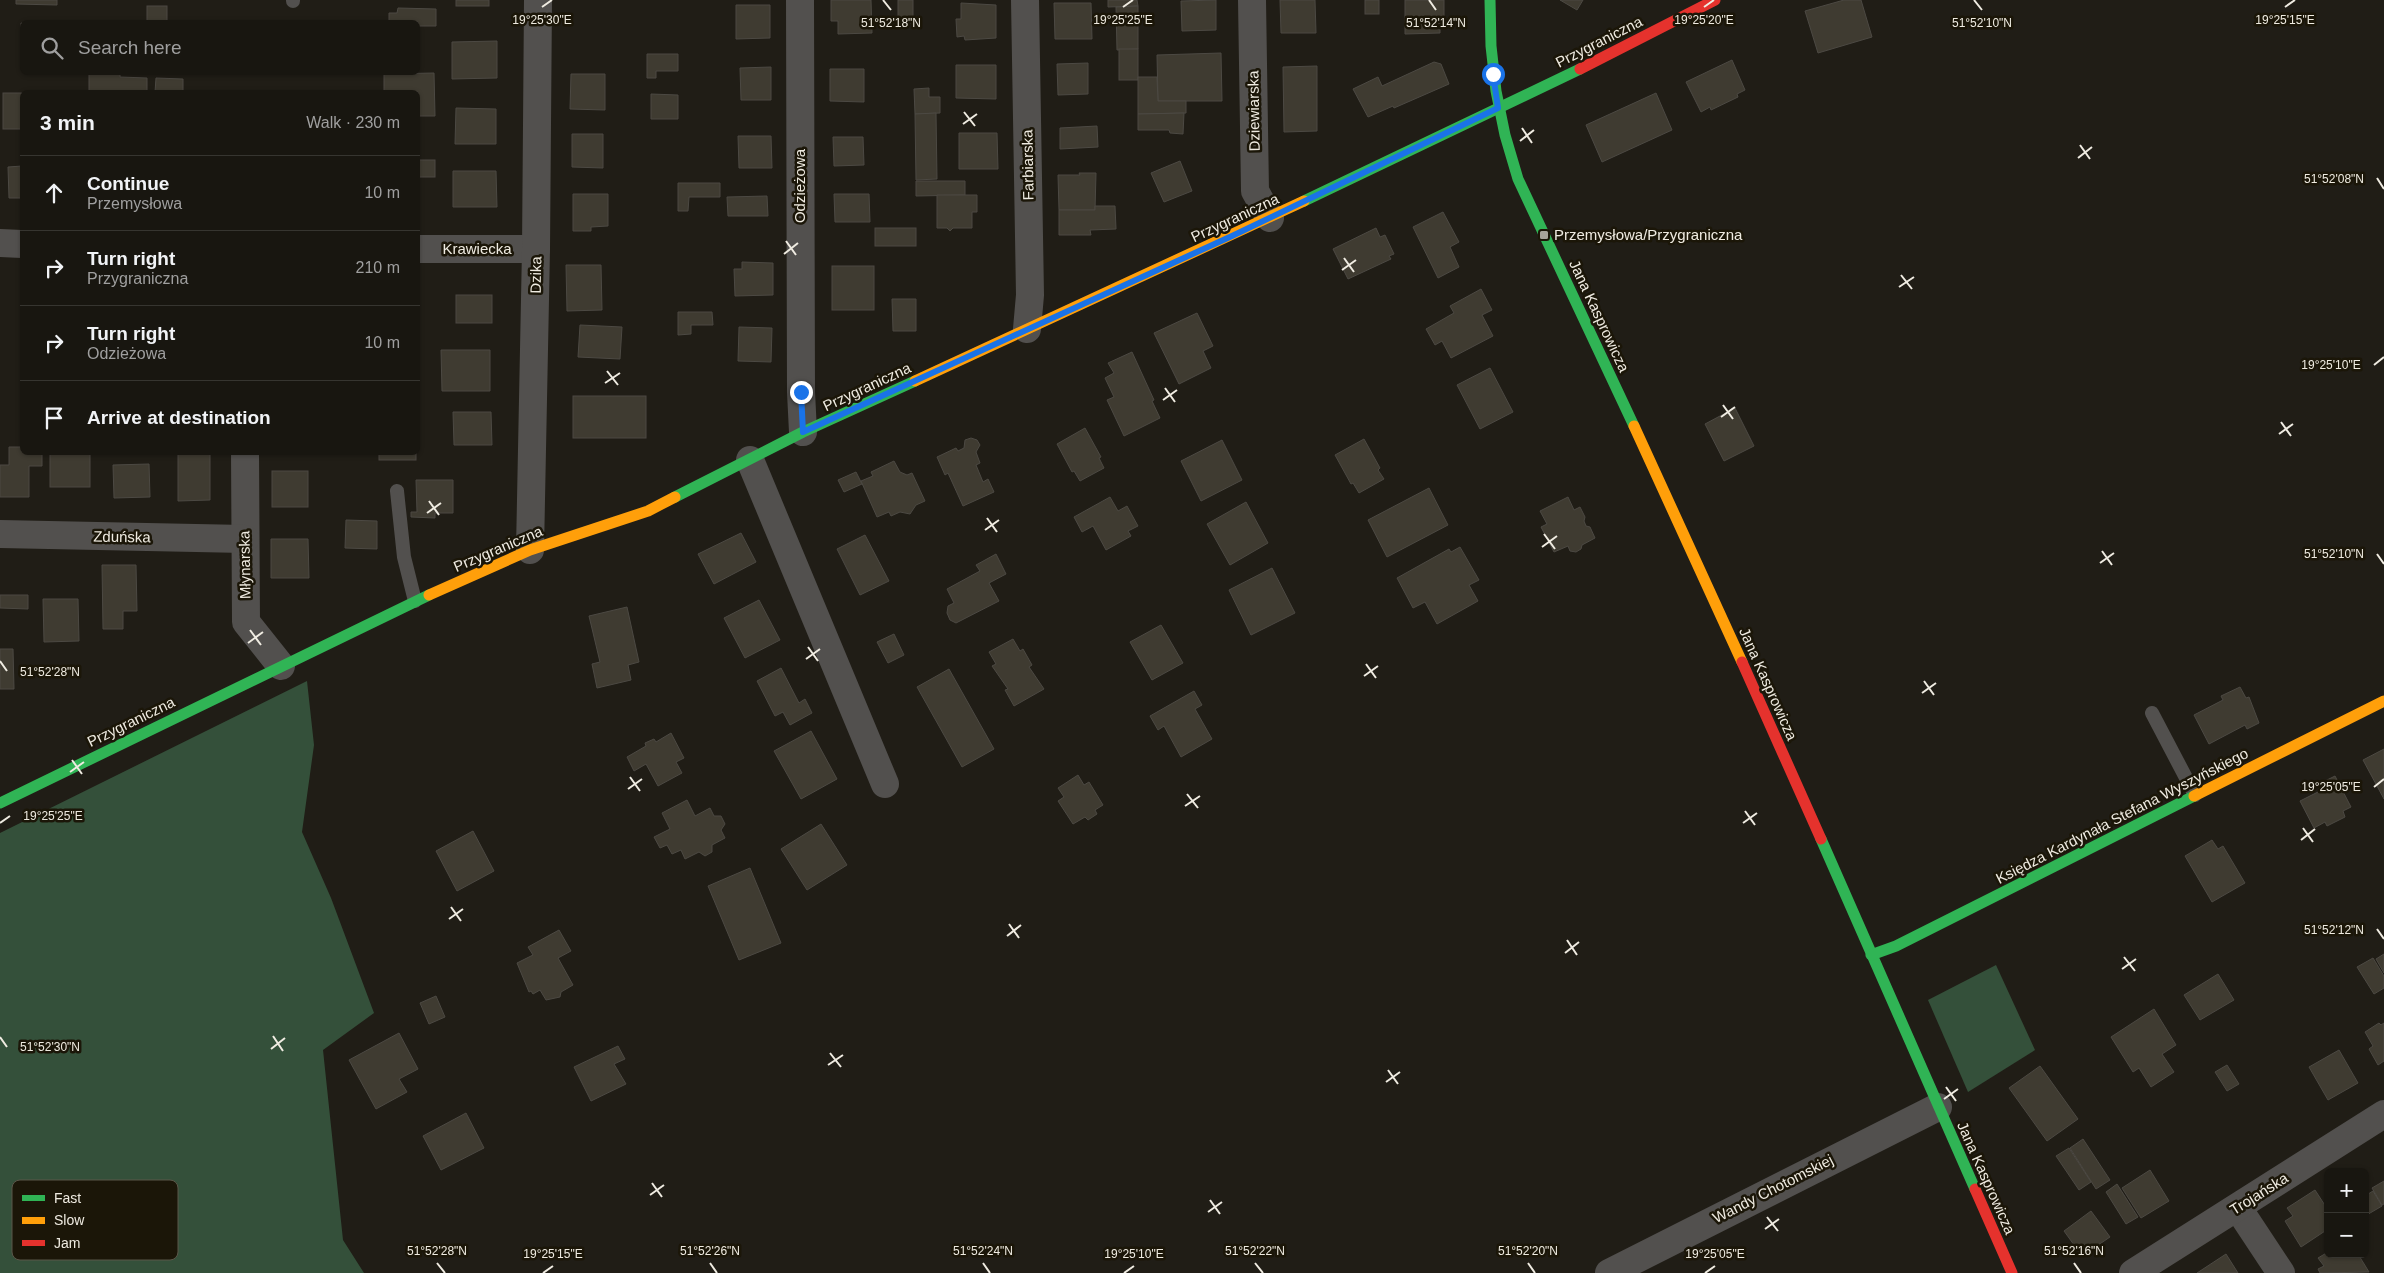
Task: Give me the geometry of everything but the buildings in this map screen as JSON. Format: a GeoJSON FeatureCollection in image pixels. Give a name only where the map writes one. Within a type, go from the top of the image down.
{"type":"FeatureCollection","features":[{"type":"Feature","properties":{"kind":"street","name":"Dzika"},"geometry":{"type":"LineString","coordinates":[[530,550],[536,249],[538,0]]}},
{"type":"Feature","properties":{"kind":"street","name":"Odzieżowa"},"geometry":{"type":"LineString","coordinates":[[800,0],[801,382],[803,432]]}},
{"type":"Feature","properties":{"kind":"street","name":"Farbiarska"},"geometry":{"type":"LineString","coordinates":[[1025,0],[1030,294],[1027,329]]}},
{"type":"Feature","properties":{"kind":"street","name":"Dziewiarska"},"geometry":{"type":"LineString","coordinates":[[1252,0],[1255,191],[1270,218]]}},
{"type":"Feature","properties":{"kind":"street","name":"Jana Kasprowicza"},"geometry":{"type":"LineString","coordinates":[[1490,0],[1490,42],[1498,108],[1518,179],[1603,363],[1660,477],[2012,1273]]}},
{"type":"Feature","properties":{"kind":"street","name":"Przygraniczna"},"geometry":{"type":"LineString","coordinates":[[0,803],[416,601],[530,550],[648,511],[803,432],[1270,218],[1498,108],[1715,0]]}},
{"type":"Feature","properties":{"kind":"street"},"geometry":{"type":"LineString","coordinates":[[0,243],[20,244]]}},
{"type":"Feature","properties":{"kind":"street","name":"Krawiecka"},"geometry":{"type":"LineString","coordinates":[[420,249],[536,249]]}},
{"type":"Feature","properties":{"kind":"street","name":"Młynarska"},"geometry":{"type":"LineString","coordinates":[[245,455],[246,622],[281,666]]}},
{"type":"Feature","properties":{"kind":"street"},"geometry":{"type":"LineString","coordinates":[[750,460],[885,784]]}},
{"type":"Feature","properties":{"kind":"street","name":"Zduńska"},"geometry":{"type":"LineString","coordinates":[[0,534],[245,539]]}},
{"type":"Feature","properties":{"kind":"street","name":"Księdza Kardynała Stefana Wyszyńskiego"},"geometry":{"type":"LineString","coordinates":[[1871,955],[1896,946],[2384,701]]}},
{"type":"Feature","properties":{"kind":"street","name":"Wandy Chotomskiej"},"geometry":{"type":"LineString","coordinates":[[1609,1273],[1938,1107]]}},
{"type":"Feature","properties":{"kind":"street","name":"Trojańska"},"geometry":{"type":"LineString","coordinates":[[2133,1273],[2384,1114]]}},
{"type":"Feature","properties":{"kind":"street"},"geometry":{"type":"LineString","coordinates":[[2238,1208],[2281,1273]]}},
{"type":"Feature","properties":{"kind":"lane"},"geometry":{"type":"LineString","coordinates":[[397,491],[404,557],[416,601]]}},
{"type":"Feature","properties":{"kind":"lane"},"geometry":{"type":"LineString","coordinates":[[2152,712],[2195,795]]}},
{"type":"Feature","properties":{"kind":"green space"},"geometry":{"type":"Polygon","coordinates":[[[307,681],[314,745],[302,832],[331,898],[374,1013],[323,1050],[343,1240],[364,1273],[0,1273],[0,833],[307,681]]]}},
{"type":"Feature","properties":{"kind":"green space"},"geometry":{"type":"Polygon","coordinates":[[[1996,965],[2035,1050],[1968,1092],[1928,1000],[1996,965]]]}},
{"type":"Feature","properties":{"kind":"traffic: fast"},"geometry":{"type":"LineString","coordinates":[[1490,0],[1491,46],[1496,91],[1505,135],[1518,179],[1634,426]]}},
{"type":"Feature","properties":{"kind":"traffic: fast"},"geometry":{"type":"LineString","coordinates":[[1304,201],[1580,69]]}},
{"type":"Feature","properties":{"kind":"traffic: fast"},"geometry":{"type":"LineString","coordinates":[[675,497],[803,432],[915,381]]}},
{"type":"Feature","properties":{"kind":"traffic: fast"},"geometry":{"type":"LineString","coordinates":[[0,803],[429,595]]}},
{"type":"Feature","properties":{"kind":"traffic: fast"},"geometry":{"type":"LineString","coordinates":[[1871,955],[1896,946],[2194,796]]}},
{"type":"Feature","properties":{"kind":"traffic: fast"},"geometry":{"type":"LineString","coordinates":[[1821,839],[1975,1189]]}},
{"type":"Feature","properties":{"kind":"traffic: slow"},"geometry":{"type":"LineString","coordinates":[[915,381],[1304,201]]}},
{"type":"Feature","properties":{"kind":"traffic: slow"},"geometry":{"type":"LineString","coordinates":[[1634,426],[1742,662]]}},
{"type":"Feature","properties":{"kind":"traffic: slow"},"geometry":{"type":"LineString","coordinates":[[429,595],[530,550],[648,511],[675,497]]}},
{"type":"Feature","properties":{"kind":"traffic: slow"},"geometry":{"type":"LineString","coordinates":[[2194,796],[2384,701]]}},
{"type":"Feature","properties":{"kind":"traffic: jam"},"geometry":{"type":"LineString","coordinates":[[1580,69],[1715,0]]}},
{"type":"Feature","properties":{"kind":"traffic: jam"},"geometry":{"type":"LineString","coordinates":[[1742,662],[1821,839]]}},
{"type":"Feature","properties":{"kind":"traffic: jam"},"geometry":{"type":"LineString","coordinates":[[1975,1189],[2012,1273]]}},
{"type":"Feature","properties":{"kind":"place","name":"Przemysłowa/Przygraniczna"},"geometry":{"type":"Point","coordinates":[1544,235]}},
{"type":"Feature","properties":{"kind":"route"},"geometry":{"type":"LineString","coordinates":[[801,392],[803,432],[1232,236],[1498,108],[1493,74]]}}]}
